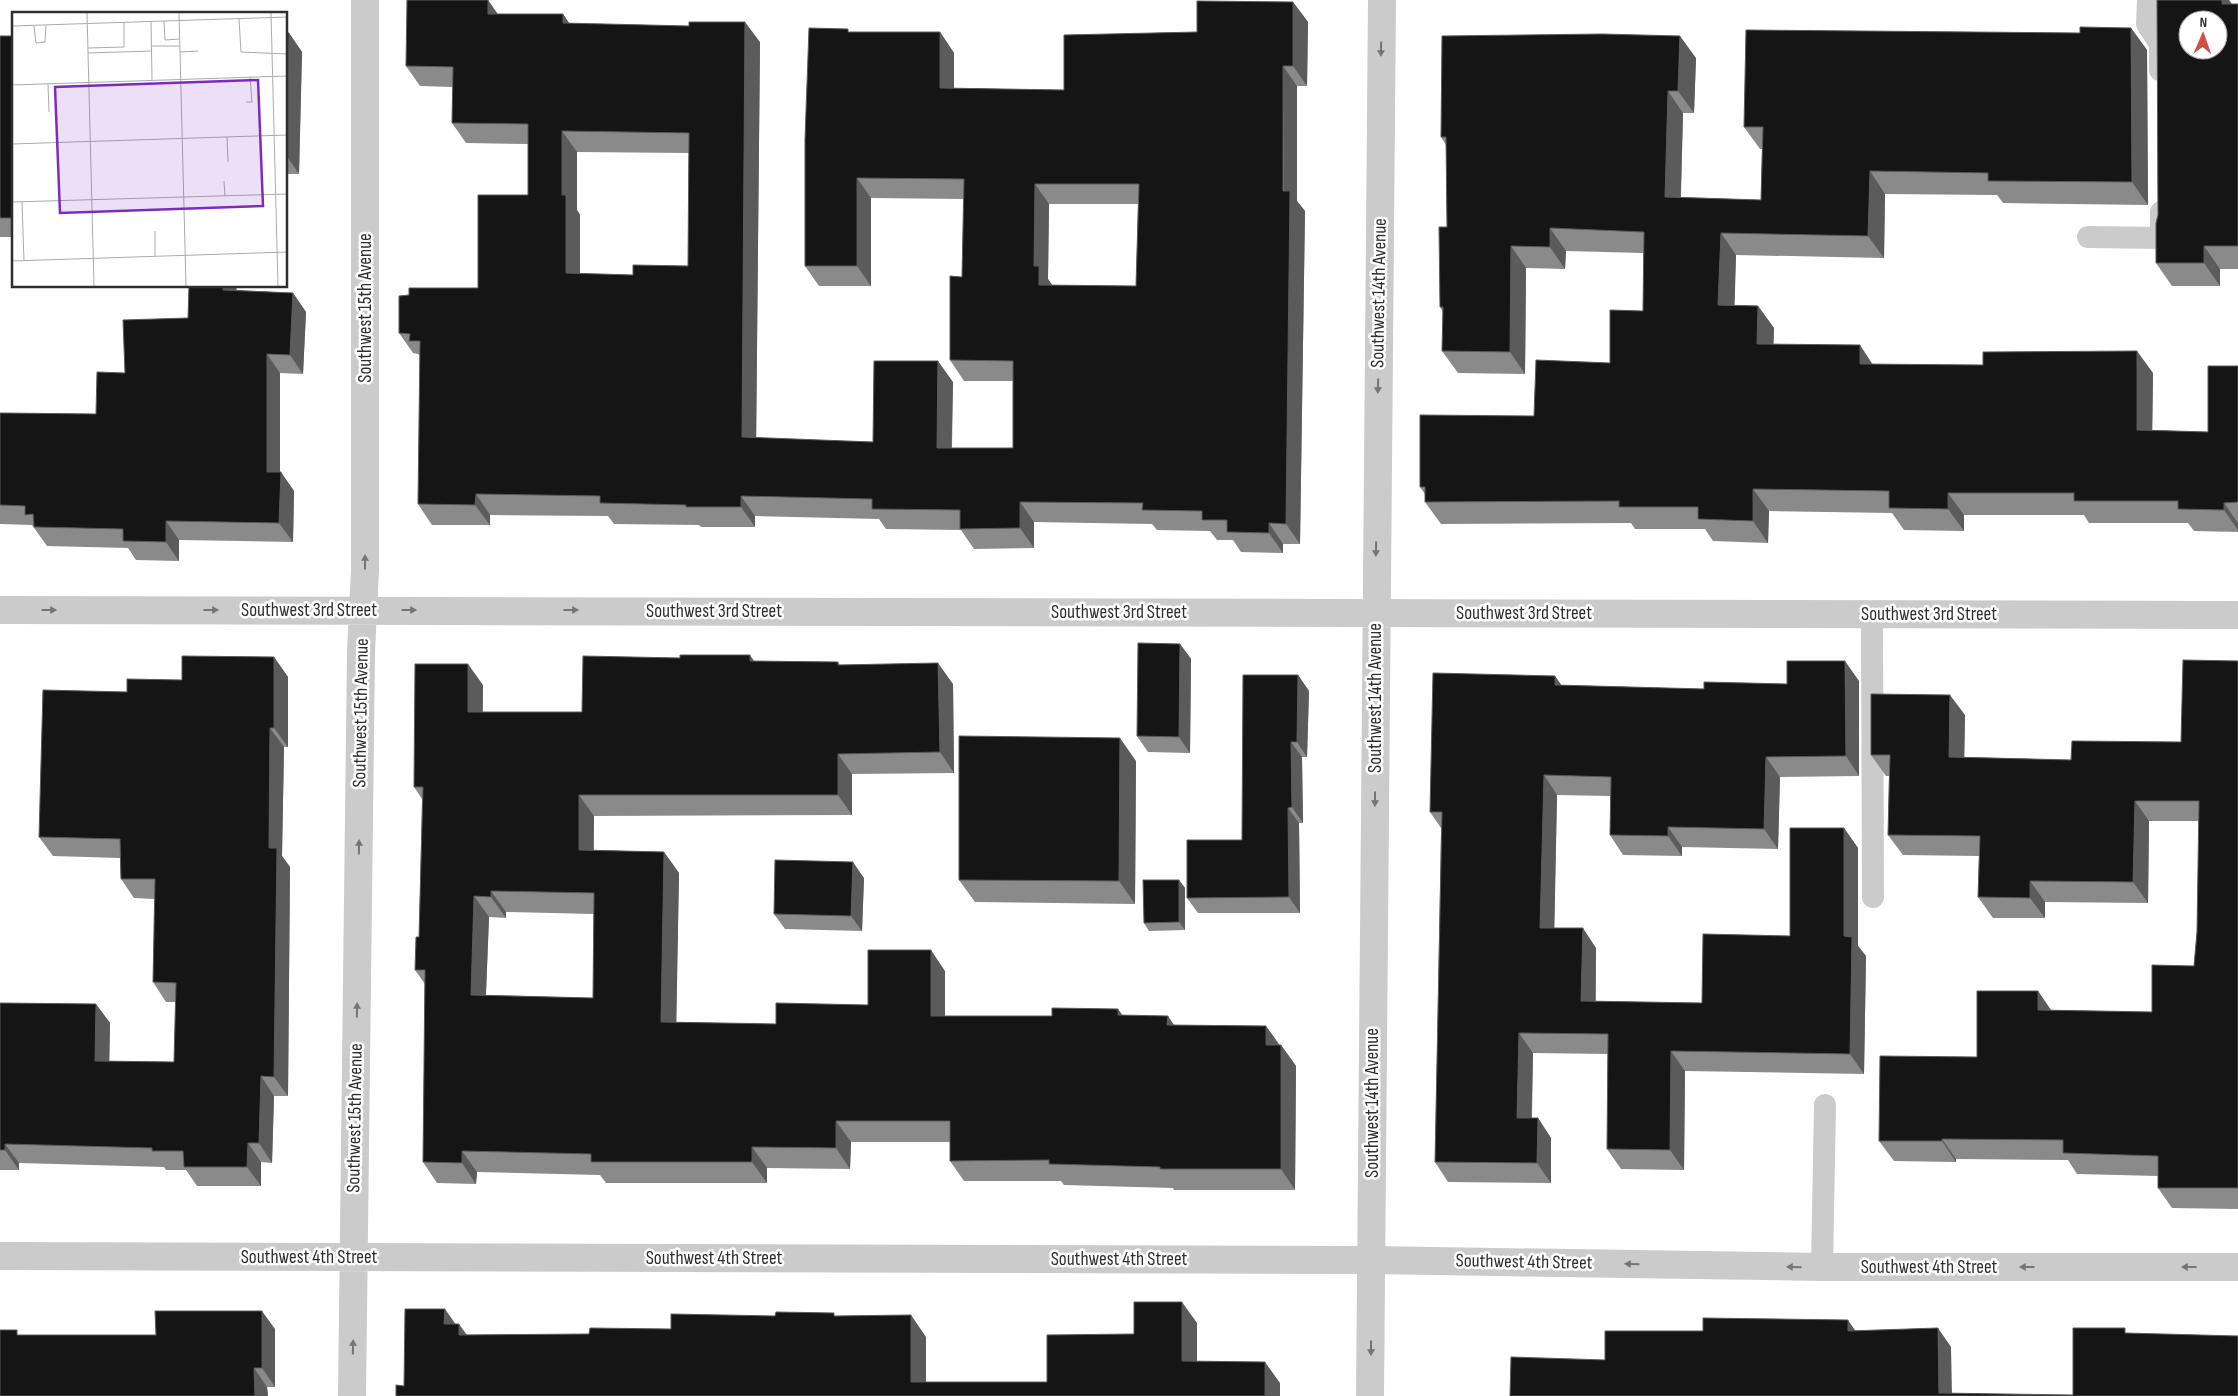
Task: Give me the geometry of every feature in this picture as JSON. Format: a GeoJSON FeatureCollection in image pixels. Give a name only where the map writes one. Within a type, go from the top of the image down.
{"type":"FeatureCollection","features":[{"type":"Feature","properties":{"kind":"street","name":"Southwest 15th Avenue"},"geometry":{"type":"LineString","coordinates":[[352,1396],[361,651],[364,610],[365,0]]}},
{"type":"Feature","properties":{"kind":"street","name":"Southwest 14th Avenue"},"geometry":{"type":"LineString","coordinates":[[1370,1396],[1382,0]]}},
{"type":"Feature","properties":{"kind":"street","name":"Southwest 3rd Street"},"geometry":{"type":"LineString","coordinates":[[0,610],[2238,615]]}},
{"type":"Feature","properties":{"kind":"street","name":"Southwest 4th Street"},"geometry":{"type":"LineString","coordinates":[[0,1256],[1372,1260],[1822,1267],[2238,1268]]}},
{"type":"Feature","properties":{"kind":"lane"},"geometry":{"type":"LineString","coordinates":[[2148,0],[2147,24],[2160,44],[2160,93]]}},
{"type":"Feature","properties":{"kind":"lane"},"geometry":{"type":"LineString","coordinates":[[2088,237],[2161,238],[2160,189]]}},
{"type":"Feature","properties":{"kind":"lane"},"geometry":{"type":"LineString","coordinates":[[1872,614],[1873,897]]}},
{"type":"Feature","properties":{"kind":"lane"},"geometry":{"type":"LineString","coordinates":[[1822,1267],[1825,1105]]}},
{"type":"Feature","properties":{"kind":"building"},"geometry":{"type":"Polygon","coordinates":[[[407,0],[488,0],[488,14],[563,14],[563,23],[689,26],[689,22],[745,22],[742,437],[873,442],[874,361],[938,361],[937,448],[1013,448],[1013,361],[950,360],[950,276],[962,277],[964,179],[857,178],[857,266],[805,266],[805,139],[809,28],[848,29],[848,32],[940,32],[940,88],[1064,90],[1064,35],[1197,32],[1197,1],[1293,2],[1293,66],[1283,66],[1283,191],[1290,191],[1286,524],[1269,523],[1269,533],[1227,532],[1227,520],[1202,520],[1202,511],[1142,510],[1143,503],[1020,502],[1020,528],[960,529],[960,510],[872,509],[872,499],[741,496],[741,507],[686,507],[686,505],[600,503],[600,496],[476,494],[475,505],[418,504],[420,341],[409,341],[410,334],[399,333],[399,296],[409,295],[409,288],[478,288],[478,195],[528,195],[528,124],[452,123],[453,67],[406,66],[407,0]],[[562,131],[562,195],[566,195],[566,273],[633,275],[633,265],[688,266],[689,133],[562,131]],[[1035,184],[1034,266],[1039,266],[1039,285],[1136,286],[1139,184],[1035,184]]]}},
{"type":"Feature","properties":{"kind":"building"},"geometry":{"type":"Polygon","coordinates":[[[2157,0],[2222,0],[2222,4],[2238,4],[2238,246],[2204,246],[2204,263],[2156,263],[2156,223],[2158,215],[2157,0]]]}},
{"type":"Feature","properties":{"kind":"building"},"geometry":{"type":"Polygon","coordinates":[[[2080,27],[2131,28],[2132,182],[1988,181],[1988,173],[1870,171],[1868,236],[1721,233],[1718,305],[1758,306],[1757,344],[1860,345],[1860,364],[1983,365],[1983,352],[2137,351],[2137,430],[2208,432],[2208,366],[2238,366],[2238,502],[2224,503],[2224,510],[2178,509],[2178,501],[2074,501],[2074,493],[1948,493],[1948,509],[1889,508],[1889,491],[1753,489],[1753,521],[1698,519],[1698,507],[1619,507],[1619,501],[1425,502],[1425,487],[1420,487],[1420,415],[1534,416],[1536,360],[1610,363],[1610,310],[1643,311],[1644,232],[1550,228],[1550,247],[1511,246],[1510,352],[1442,351],[1443,307],[1440,307],[1439,227],[1447,227],[1446,137],[1441,137],[1442,36],[1602,34],[1680,36],[1678,91],[1668,91],[1665,197],[1761,200],[1763,127],[1744,127],[1746,30],[2080,33],[2080,27]]]}},
{"type":"Feature","properties":{"kind":"building"},"geometry":{"type":"Polygon","coordinates":[[[288,33],[289,33],[288,72],[288,33]]]}},
{"type":"Feature","properties":{"kind":"building"},"geometry":{"type":"Polygon","coordinates":[[[0,36],[12,36],[12,218],[0,218],[0,36]]]}},
{"type":"Feature","properties":{"kind":"building"},"geometry":{"type":"Polygon","coordinates":[[[189,288],[223,288],[223,290],[293,293],[290,355],[267,354],[267,472],[281,472],[279,523],[166,521],[166,542],[123,541],[123,529],[34,527],[33,514],[25,515],[25,506],[0,505],[0,413],[96,414],[97,372],[125,373],[123,320],[188,318],[189,288]]]}},
{"type":"Feature","properties":{"kind":"building"},"geometry":{"type":"Polygon","coordinates":[[[1138,643],[1180,644],[1179,737],[1137,736],[1138,643]]]}},
{"type":"Feature","properties":{"kind":"building"},"geometry":{"type":"Polygon","coordinates":[[[680,655],[750,655],[750,661],[838,662],[838,665],[938,663],[940,752],[838,754],[838,795],[579,795],[579,850],[664,852],[661,1022],[776,1024],[776,1003],[868,1005],[868,950],[931,950],[931,1016],[1052,1016],[1052,1008],[1118,1009],[1118,1015],[1168,1016],[1167,1025],[1266,1026],[1266,1045],[1281,1045],[1281,1169],[1160,1169],[1160,1167],[1049,1164],[1049,1160],[950,1161],[950,1121],[836,1121],[836,1148],[752,1147],[752,1162],[591,1162],[591,1154],[462,1151],[462,1163],[423,1162],[425,970],[415,970],[416,937],[419,937],[423,787],[414,787],[415,664],[468,664],[468,712],[582,712],[583,656],[680,658],[680,655]],[[491,891],[491,897],[474,896],[471,995],[593,998],[594,893],[491,891]]]}},
{"type":"Feature","properties":{"kind":"building"},"geometry":{"type":"Polygon","coordinates":[[[182,656],[274,657],[274,728],[270,728],[269,848],[277,848],[274,1077],[261,1076],[259,1143],[248,1143],[247,1167],[184,1167],[183,1151],[152,1151],[152,1148],[5,1144],[5,1150],[0,1150],[0,1003],[96,1004],[95,1061],[174,1062],[176,983],[153,982],[155,879],[121,879],[120,839],[39,837],[43,690],[127,692],[127,679],[182,680],[182,656]]]}},
{"type":"Feature","properties":{"kind":"building"},"geometry":{"type":"Polygon","coordinates":[[[2183,660],[2238,661],[2238,1188],[2158,1188],[2158,1156],[2063,1153],[2063,1140],[1942,1139],[1942,1141],[1879,1141],[1880,1056],[1977,1057],[1977,991],[2038,991],[2038,1010],[2152,1012],[2152,965],[2194,966],[2197,932],[2199,801],[2135,801],[2133,882],[2030,881],[2030,898],[1978,897],[1980,836],[1888,835],[1890,755],[1871,755],[1871,694],[1950,695],[1949,757],[2071,760],[2072,741],[2181,742],[2183,660]]]}},
{"type":"Feature","properties":{"kind":"building"},"geometry":{"type":"Polygon","coordinates":[[[1787,661],[1845,661],[1846,756],[1766,757],[1764,829],[1668,827],[1668,836],[1610,835],[1611,777],[1544,775],[1540,928],[1583,928],[1581,1001],[1702,1003],[1703,934],[1790,936],[1790,828],[1844,828],[1844,936],[1852,937],[1850,1054],[1671,1051],[1670,1150],[1607,1149],[1608,1034],[1519,1033],[1517,1118],[1538,1118],[1537,1163],[1435,1162],[1442,812],[1430,812],[1433,673],[1555,676],[1555,685],[1704,689],[1704,682],[1787,684],[1787,661]]]}},
{"type":"Feature","properties":{"kind":"building"},"geometry":{"type":"Polygon","coordinates":[[[1243,675],[1298,675],[1297,742],[1291,742],[1292,807],[1288,808],[1289,897],[1187,898],[1187,840],[1242,840],[1243,675]]]}},
{"type":"Feature","properties":{"kind":"building"},"geometry":{"type":"Polygon","coordinates":[[[959,736],[1120,738],[1119,881],[959,880],[959,736]]]}},
{"type":"Feature","properties":{"kind":"building"},"geometry":{"type":"Polygon","coordinates":[[[775,860],[853,862],[851,916],[774,914],[775,860]]]}},
{"type":"Feature","properties":{"kind":"building"},"geometry":{"type":"Polygon","coordinates":[[[1143,880],[1179,880],[1179,922],[1144,923],[1143,880]]]}},
{"type":"Feature","properties":{"kind":"building"},"geometry":{"type":"Polygon","coordinates":[[[1134,1302],[1182,1302],[1182,1361],[1265,1362],[1265,1396],[396,1396],[396,1385],[404,1386],[405,1309],[445,1309],[444,1324],[459,1324],[459,1335],[589,1334],[590,1328],[671,1329],[671,1314],[775,1316],[776,1312],[834,1313],[834,1316],[911,1315],[911,1382],[1047,1382],[1047,1335],[1134,1334],[1134,1302]]]}},
{"type":"Feature","properties":{"kind":"building"},"geometry":{"type":"Polygon","coordinates":[[[155,1311],[262,1311],[262,1368],[254,1368],[255,1396],[0,1396],[0,1330],[17,1330],[17,1335],[156,1335],[155,1311]]]}},
{"type":"Feature","properties":{"kind":"building"},"geometry":{"type":"Polygon","coordinates":[[[1703,1318],[1848,1320],[1848,1331],[1938,1328],[1939,1393],[2073,1395],[2073,1328],[2125,1328],[2125,1333],[2238,1336],[2238,1396],[1510,1396],[1511,1357],[1605,1360],[1605,1331],[1703,1331],[1703,1318]]]}}]}
